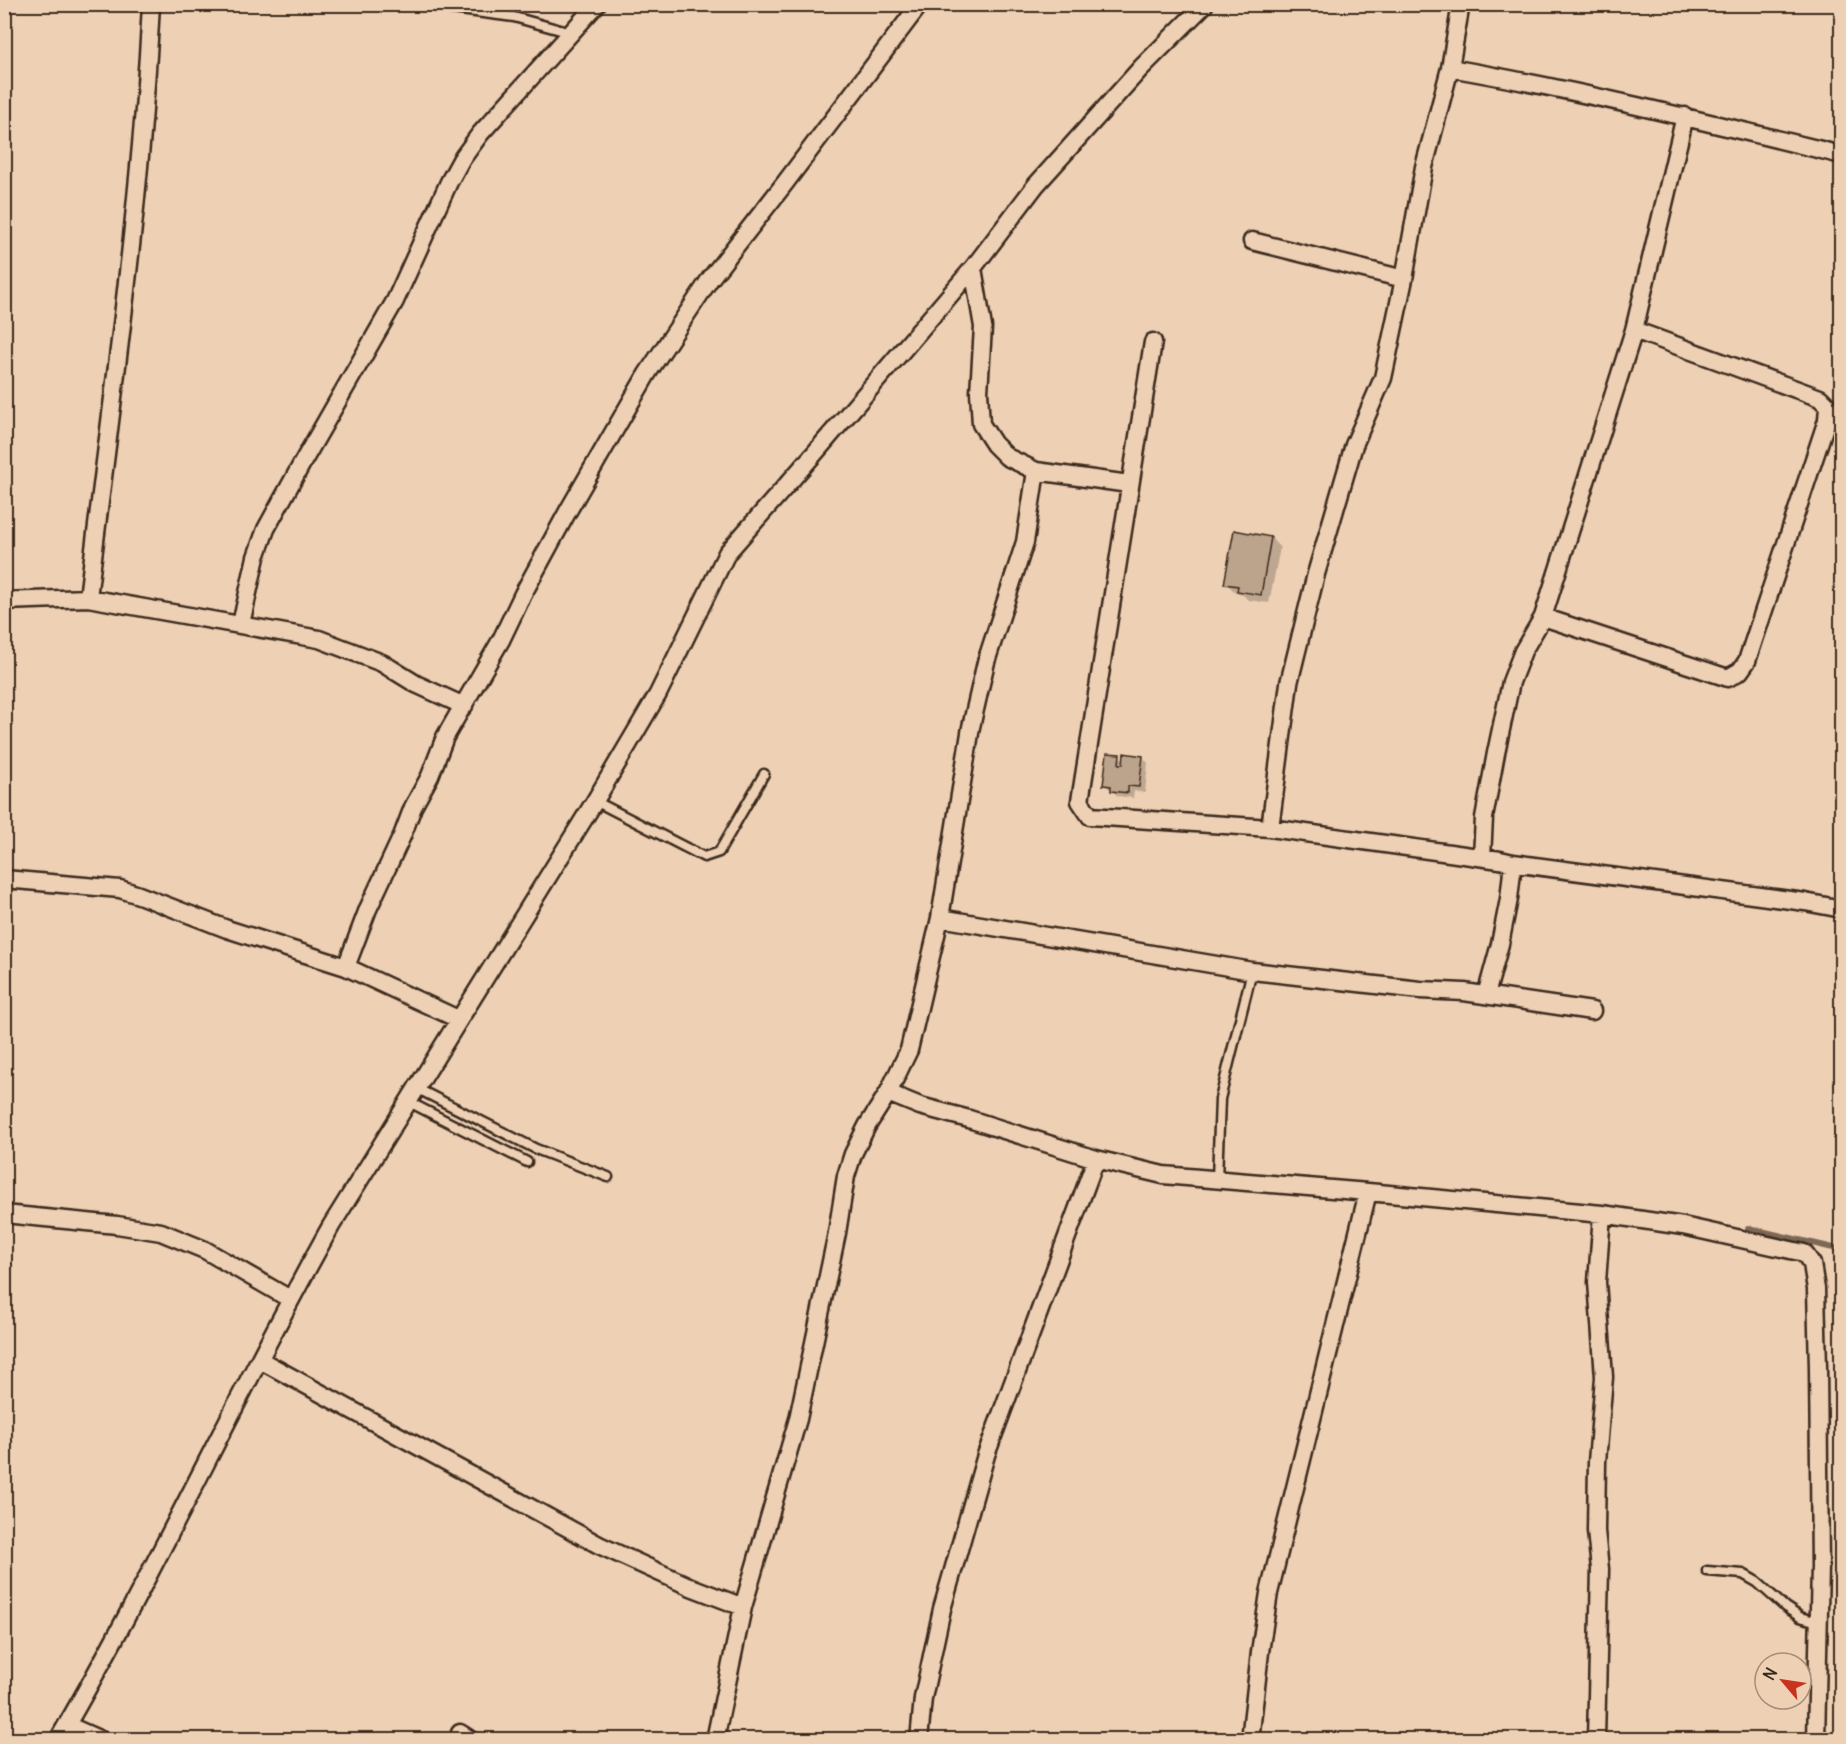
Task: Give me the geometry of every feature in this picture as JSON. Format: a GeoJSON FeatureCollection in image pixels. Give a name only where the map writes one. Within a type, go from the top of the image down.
{"type":"FeatureCollection","features":[{"type":"Feature","properties":{"kind":"street"},"geometry":{"type":"LineString","coordinates":[[88,598],[131,247],[147,87],[151,4]]}},
{"type":"Feature","properties":{"kind":"street"},"geometry":{"type":"LineString","coordinates":[[240,624],[256,557],[266,529],[394,301],[449,182],[480,134],[597,4]]}},
{"type":"Feature","properties":{"kind":"street"},"geometry":{"type":"LineString","coordinates":[[345,967],[413,807],[430,777],[445,737],[501,640],[562,521],[647,374],[710,279],[920,4]]}},
{"type":"Feature","properties":{"kind":"street"},"geometry":{"type":"LineString","coordinates":[[101,1740],[62,1732],[104,1661],[331,1226],[595,801],[658,694],[727,553],[973,268],[1043,177],[1141,68],[1205,4]]}},
{"type":"Feature","properties":{"kind":"street"},"geometry":{"type":"LineString","coordinates":[[1270,828],[1279,749],[1292,672],[1316,574],[1354,446],[1383,378],[1424,167],[1450,68],[1461,4]]}},
{"type":"Feature","properties":{"kind":"street"},"geometry":{"type":"LineString","coordinates":[[1450,68],[1543,84],[1842,155]]}},
{"type":"Feature","properties":{"kind":"street"},"geometry":{"type":"LineString","coordinates":[[1482,857],[1484,818],[1512,682],[1523,651],[1543,617],[1634,330],[1685,116]]}},
{"type":"Feature","properties":{"kind":"street"},"geometry":{"type":"LineString","coordinates":[[1252,241],[1404,279]]}},
{"type":"Feature","properties":{"kind":"street"},"geometry":{"type":"LineString","coordinates":[[973,268],[983,327],[979,392],[981,424],[994,444],[1007,457],[1036,471],[1130,484]]}},
{"type":"Feature","properties":{"kind":"street"},"geometry":{"type":"LineString","coordinates":[[1543,617],[1728,678],[1740,671],[1747,661],[1827,420],[1828,406],[1820,398],[1634,330]]}},
{"type":"Feature","properties":{"kind":"street"},"geometry":{"type":"LineString","coordinates":[[1153,342],[1080,801],[1090,816],[1270,828],[1842,909]]}},
{"type":"Feature","properties":{"kind":"street"},"geometry":{"type":"LineString","coordinates":[[715,1740],[743,1607],[798,1419],[837,1233],[846,1176],[853,1154],[867,1126],[888,1093],[909,1050],[940,918],[970,727],[986,662],[1025,542],[1036,471]]}},
{"type":"Feature","properties":{"kind":"street"},"geometry":{"type":"LineString","coordinates":[[4,601],[88,598],[319,639],[382,663],[416,684],[464,706]]}},
{"type":"Feature","properties":{"kind":"street"},"geometry":{"type":"LineString","coordinates":[[1486,995],[1500,944],[1513,863]]}},
{"type":"Feature","properties":{"kind":"street"},"geometry":{"type":"LineString","coordinates":[[4,879],[120,889],[140,895],[228,929],[345,967],[458,1019]]}},
{"type":"Feature","properties":{"kind":"street"},"geometry":{"type":"LineString","coordinates":[[940,918],[1252,971],[1486,995],[1592,1011]]}},
{"type":"Feature","properties":{"kind":"street"},"geometry":{"type":"LineString","coordinates":[[888,1093],[920,1106],[1096,1159],[1163,1175],[1602,1214],[1683,1226],[1804,1253],[1812,1264],[1816,1289],[1818,1368],[1820,1566],[1816,1740]]}},
{"type":"Feature","properties":{"kind":"street"},"geometry":{"type":"LineString","coordinates":[[919,1740],[923,1698],[942,1610],[986,1455],[1096,1159]]}},
{"type":"Feature","properties":{"kind":"street"},"geometry":{"type":"LineString","coordinates":[[1250,1740],[1269,1593],[1368,1192]]}},
{"type":"Feature","properties":{"kind":"street"},"geometry":{"type":"LineString","coordinates":[[4,1214],[161,1232],[205,1250],[291,1299]]}},
{"type":"Feature","properties":{"kind":"street"},"geometry":{"type":"LineString","coordinates":[[1596,1740],[1600,1569],[1596,1531],[1597,1462],[1604,1377],[1597,1282],[1602,1214]]}},
{"type":"Feature","properties":{"kind":"street"},"geometry":{"type":"LineString","coordinates":[[260,1360],[599,1545],[691,1587],[743,1607]]}},
{"type":"Feature","properties":{"kind":"lane"},"geometry":{"type":"LineString","coordinates":[[437,7],[514,17],[571,33]]}},
{"type":"Feature","properties":{"kind":"lane"},"geometry":{"type":"LineString","coordinates":[[595,801],[704,857],[719,852],[764,774]]}},
{"type":"Feature","properties":{"kind":"lane"},"geometry":{"type":"LineString","coordinates":[[1217,1179],[1220,1099],[1252,971]]}},
{"type":"Feature","properties":{"kind":"lane"},"geometry":{"type":"LineString","coordinates":[[411,1095],[527,1162]]}},
{"type":"Feature","properties":{"kind":"lane"},"geometry":{"type":"LineString","coordinates":[[411,1095],[536,1149],[608,1177]]}},
{"type":"Feature","properties":{"kind":"lane"},"geometry":{"type":"LineString","coordinates":[[1707,1571],[1743,1574],[1757,1582],[1800,1617],[1818,1622]]}},
{"type":"Feature","properties":{"kind":"building"},"geometry":{"type":"Polygon","coordinates":[[[1234,530],[1271,537],[1261,595],[1237,591],[1238,586],[1224,584],[1234,530]]]}},
{"type":"Feature","properties":{"kind":"building"},"geometry":{"type":"Polygon","coordinates":[[[1107,753],[1120,754],[1119,764],[1123,764],[1124,753],[1143,756],[1139,787],[1128,786],[1128,793],[1111,791],[1111,786],[1103,785],[1107,753]]]}},
{"type":"Feature","properties":{"kind":"waterway"},"geometry":{"type":"LineString","coordinates":[[1748,1228],[1842,1250]]}}]}
